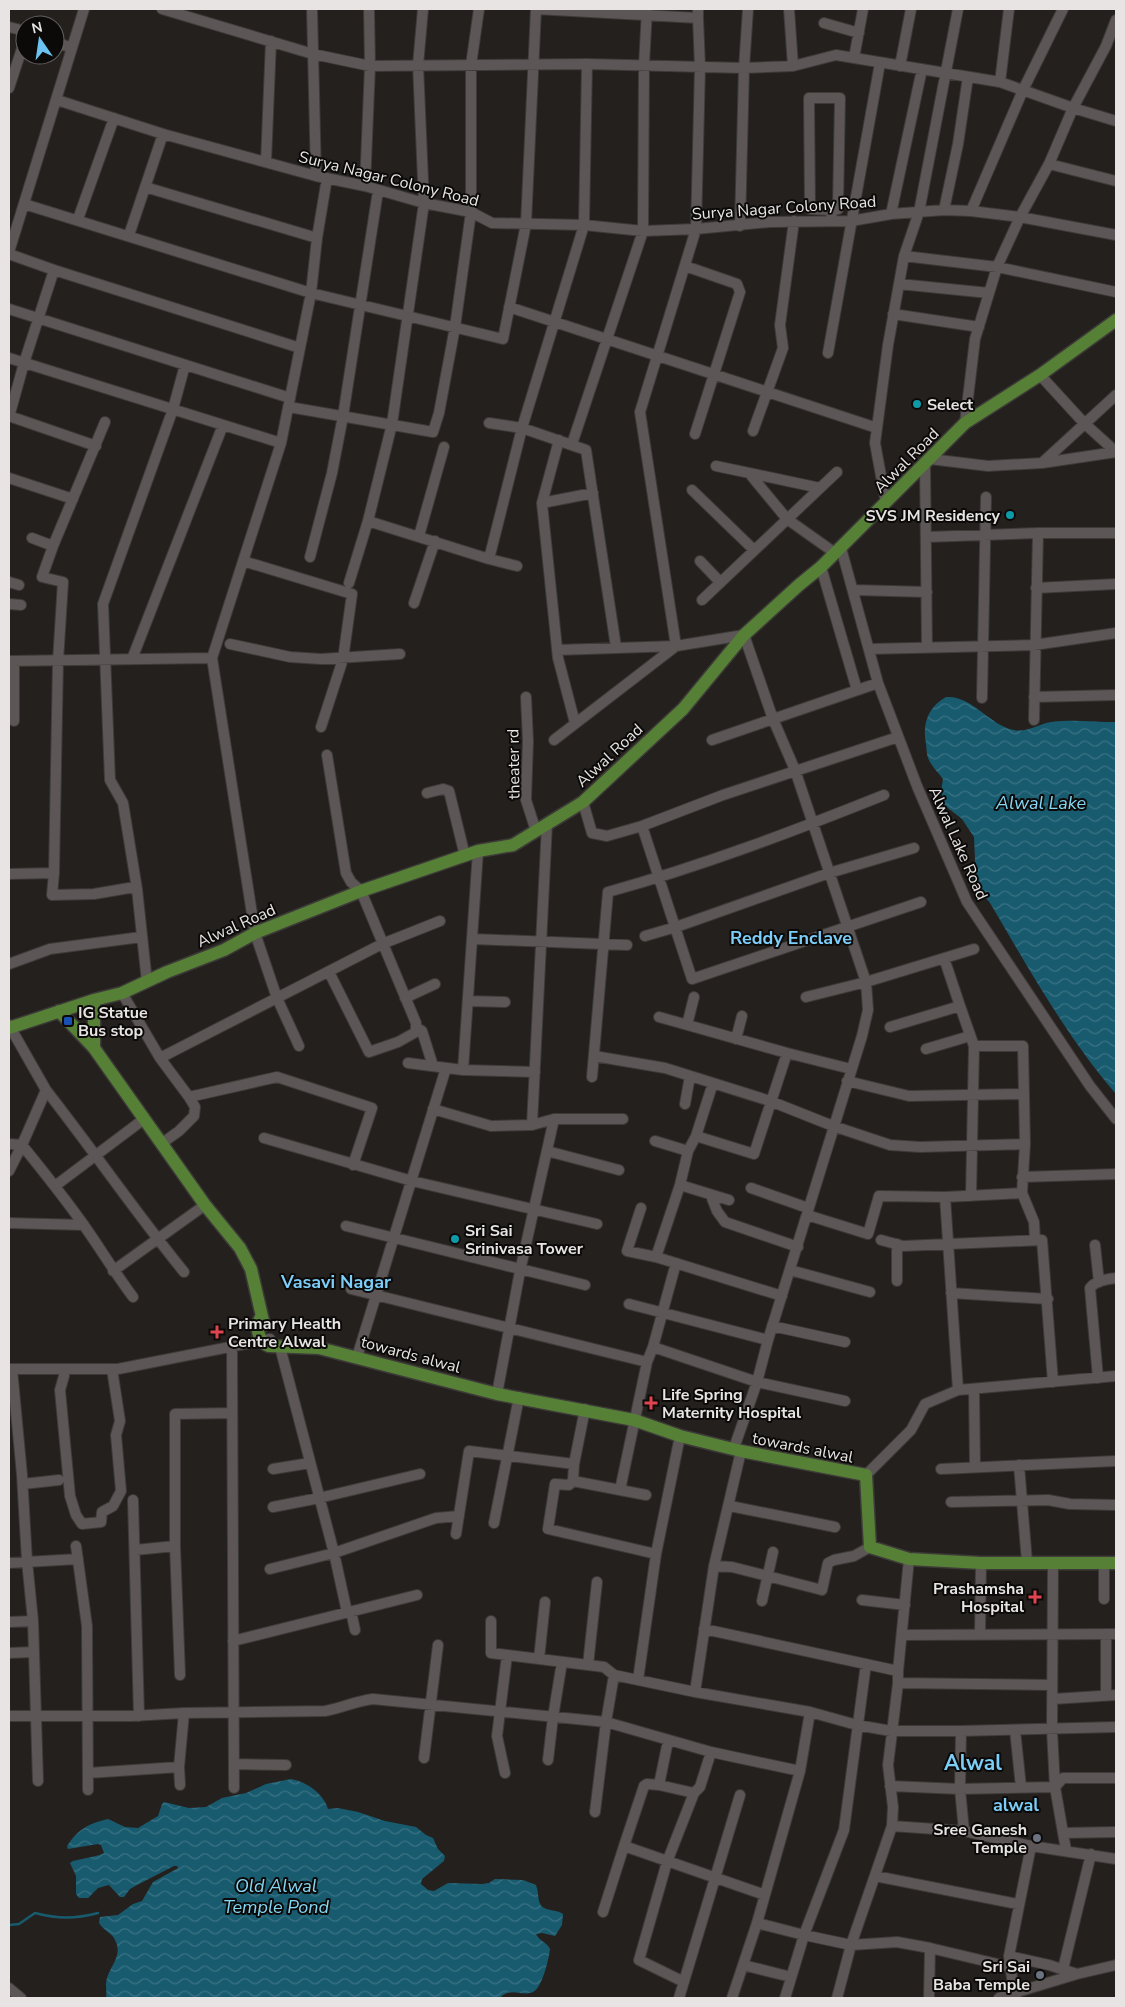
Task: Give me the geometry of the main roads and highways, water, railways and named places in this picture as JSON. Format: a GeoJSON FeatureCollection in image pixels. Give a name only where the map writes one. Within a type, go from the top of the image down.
{"type":"FeatureCollection","features":[{"type":"Feature","properties":{"kind":"main road","name":"Alwal Road"},"geometry":{"type":"LineString","coordinates":[[9,1027],[122,993],[224,950],[254,932],[361,891],[478,851],[513,845],[582,802],[683,708],[744,635],[799,585],[822,567],[965,423],[1040,375],[1116,320]]}},
{"type":"Feature","properties":{"kind":"main road"},"geometry":{"type":"LineString","coordinates":[[94,1000],[94,1048]]}},
{"type":"Feature","properties":{"kind":"main road"},"geometry":{"type":"LineString","coordinates":[[59,1011],[94,1048]]}},
{"type":"Feature","properties":{"kind":"main road","name":"towards alwal"},"geometry":{"type":"LineString","coordinates":[[94,1048],[205,1205],[240,1248],[248,1264],[257,1291],[265,1333],[272,1344],[319,1348],[497,1394],[519,1396],[634,1420],[680,1436],[738,1450],[866,1475],[870,1547],[910,1558],[981,1563],[1110,1563]]}},
{"type":"Feature","properties":{"kind":"water","name":"Alwal Lake"},"geometry":{"type":"Polygon","coordinates":[[[946,697],[964,701],[1005,727],[1019,731],[1059,721],[1116,722],[1116,1094],[1064,1025],[990,903],[967,878],[975,860],[974,837],[962,819],[944,805],[941,791],[943,779],[930,763],[925,737],[926,723],[931,711],[946,697]]]}},
{"type":"Feature","properties":{"kind":"water","name":"Old Alwal Temple Pond"},"geometry":{"type":"Polygon","coordinates":[[[291,1779],[303,1783],[319,1794],[328,1809],[338,1808],[358,1812],[385,1821],[416,1827],[433,1838],[438,1849],[445,1856],[444,1861],[422,1879],[421,1884],[428,1890],[434,1891],[448,1883],[482,1884],[489,1883],[495,1879],[523,1880],[536,1885],[541,1905],[546,1909],[563,1914],[562,1925],[555,1936],[542,1933],[536,1934],[550,1949],[544,1973],[536,1989],[529,1993],[508,1993],[500,1998],[106,1998],[106,1980],[116,1960],[118,1950],[114,1938],[99,1923],[100,1917],[118,1915],[133,1904],[142,1901],[153,1882],[178,1868],[174,1866],[137,1885],[130,1889],[124,1897],[120,1897],[109,1885],[98,1888],[88,1898],[79,1898],[76,1894],[76,1876],[70,1863],[104,1853],[101,1845],[98,1844],[68,1849],[67,1846],[71,1840],[84,1828],[108,1819],[125,1827],[138,1828],[158,1816],[164,1802],[189,1808],[206,1807],[222,1798],[246,1793],[266,1784],[291,1779]]]}},
{"type":"Feature","properties":{"kind":"waterway"},"geometry":{"type":"LineString","coordinates":[[9,1925],[19,1924],[35,1913],[66,1918],[98,1913]]}},
{"type":"Feature","properties":{"kind":"place","name":"Select"},"geometry":{"type":"Point","coordinates":[917,404]}},
{"type":"Feature","properties":{"kind":"place","name":"SVS JM Residency"},"geometry":{"type":"Point","coordinates":[1010,515]}},
{"type":"Feature","properties":{"kind":"place","name":"IG Statue Bus stop"},"geometry":{"type":"Point","coordinates":[68,1021]}},
{"type":"Feature","properties":{"kind":"place","name":"Sri Sai Srinivasa Tower"},"geometry":{"type":"Point","coordinates":[455,1239]}},
{"type":"Feature","properties":{"kind":"place","name":"Primary Health Centre Alwal"},"geometry":{"type":"Point","coordinates":[217,1332]}},
{"type":"Feature","properties":{"kind":"place","name":"Life Spring Maternity Hospital"},"geometry":{"type":"Point","coordinates":[651,1403]}},
{"type":"Feature","properties":{"kind":"place","name":"Prashamsha Hospital"},"geometry":{"type":"Point","coordinates":[1035,1597]}},
{"type":"Feature","properties":{"kind":"place","name":"Sree Ganesh Temple"},"geometry":{"type":"Point","coordinates":[1037,1838]}},
{"type":"Feature","properties":{"kind":"place","name":"Sri Sai Baba Temple"},"geometry":{"type":"Point","coordinates":[1040,1975]}},
{"type":"Feature","properties":{"kind":"district","name":"Reddy Enclave"},"geometry":{"type":"Point","coordinates":[791,938]}},
{"type":"Feature","properties":{"kind":"district","name":"Vasavi Nagar"},"geometry":{"type":"Point","coordinates":[336,1282]}},
{"type":"Feature","properties":{"kind":"district","name":"Alwal"},"geometry":{"type":"Point","coordinates":[973,1763]}},
{"type":"Feature","properties":{"kind":"district","name":"alwal"},"geometry":{"type":"Point","coordinates":[1016,1805]}}]}
